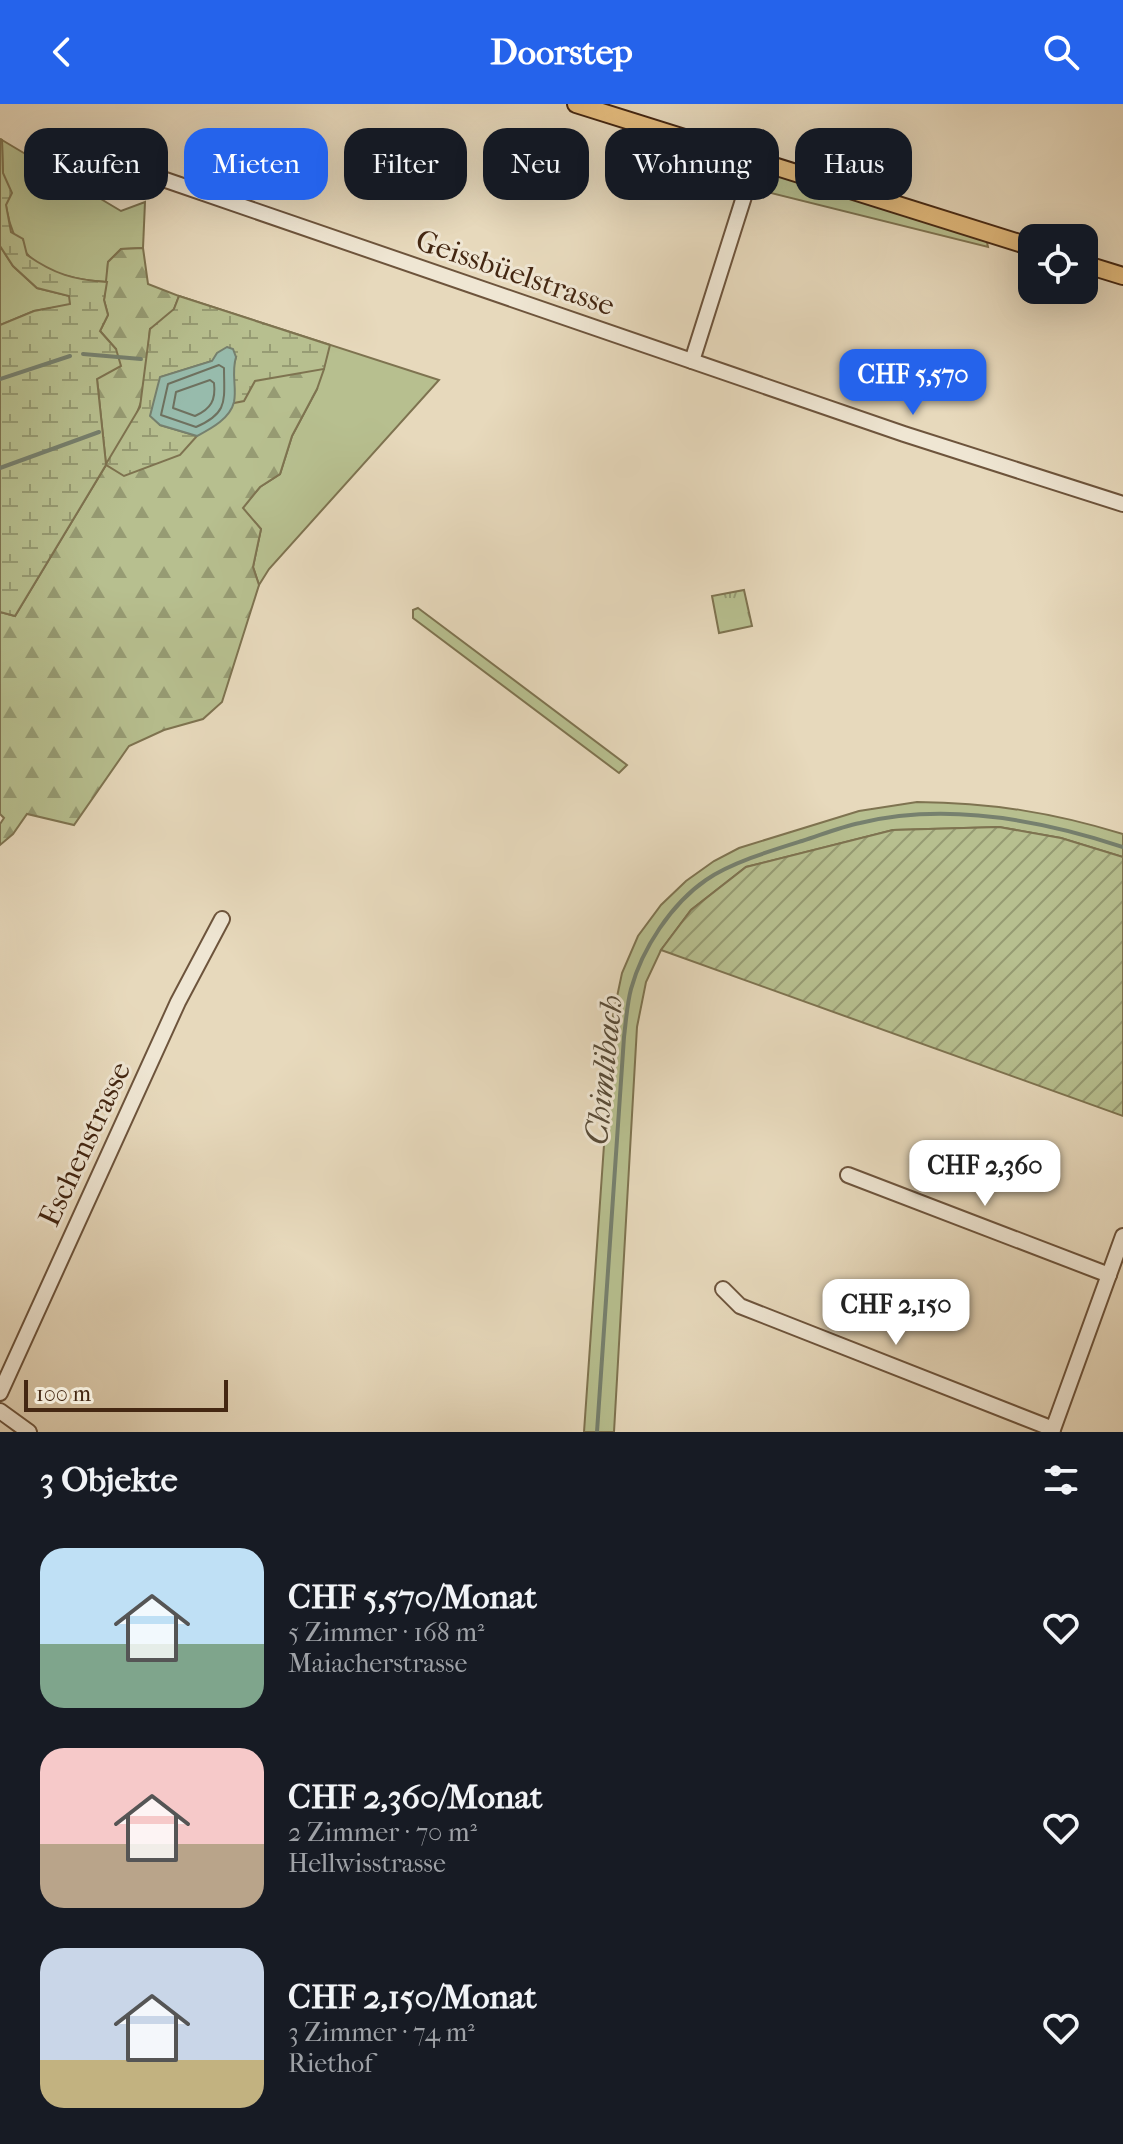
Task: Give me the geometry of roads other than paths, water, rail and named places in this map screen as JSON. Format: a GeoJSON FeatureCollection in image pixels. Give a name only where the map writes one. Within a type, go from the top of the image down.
{"type":"FeatureCollection","features":[{"type":"Feature","properties":{"kind":"main road"},"geometry":{"type":"LineString","coordinates":[[578,104],[651,128]]}},
{"type":"Feature","properties":{"kind":"main road"},"geometry":{"type":"LineString","coordinates":[[779,169],[1018,243]]}},
{"type":"Feature","properties":{"kind":"main road"},"geometry":{"type":"LineString","coordinates":[[1098,268],[1123,276]]}},
{"type":"Feature","properties":{"kind":"street","name":"Geissbüelstrasse"},"geometry":{"type":"LineString","coordinates":[[168,181],[904,434],[1123,504]]}},
{"type":"Feature","properties":{"kind":"street"},"geometry":{"type":"LineString","coordinates":[[692,361],[743,200]]}},
{"type":"Feature","properties":{"kind":"street","name":"Eschenstrasse"},"geometry":{"type":"LineString","coordinates":[[0,1393],[178,1002],[222,919]]}},
{"type":"Feature","properties":{"kind":"street"},"geometry":{"type":"LineString","coordinates":[[848,1175],[1109,1275]]}},
{"type":"Feature","properties":{"kind":"street"},"geometry":{"type":"LineString","coordinates":[[723,1289],[740,1306],[1052,1430],[1123,1236]]}},
{"type":"Feature","properties":{"kind":"street"},"geometry":{"type":"LineString","coordinates":[[0,1411],[29,1432]]}},
{"type":"Feature","properties":{"kind":"water"},"geometry":{"type":"Polygon","coordinates":[[[227,347],[233,349],[236,357],[235,396],[232,408],[224,418],[197,436],[160,425],[150,416],[160,377],[212,361],[217,353],[227,347]]]}},
{"type":"Feature","properties":{"kind":"waterway"},"geometry":{"type":"LineString","coordinates":[[83,354],[141,359]]}},
{"type":"Feature","properties":{"kind":"waterway"},"geometry":{"type":"LineString","coordinates":[[0,379],[70,356]]}},
{"type":"Feature","properties":{"kind":"waterway"},"geometry":{"type":"LineString","coordinates":[[0,468],[99,432]]}},
{"type":"Feature","properties":{"kind":"waterway","name":"Chimlibach"},"geometry":{"type":"LineString","coordinates":[[597,1432],[628,1001],[642,958],[670,914],[706,880],[739,863],[845,827],[893,817],[926,814],[993,817],[1059,829],[1123,847]]}}]}
